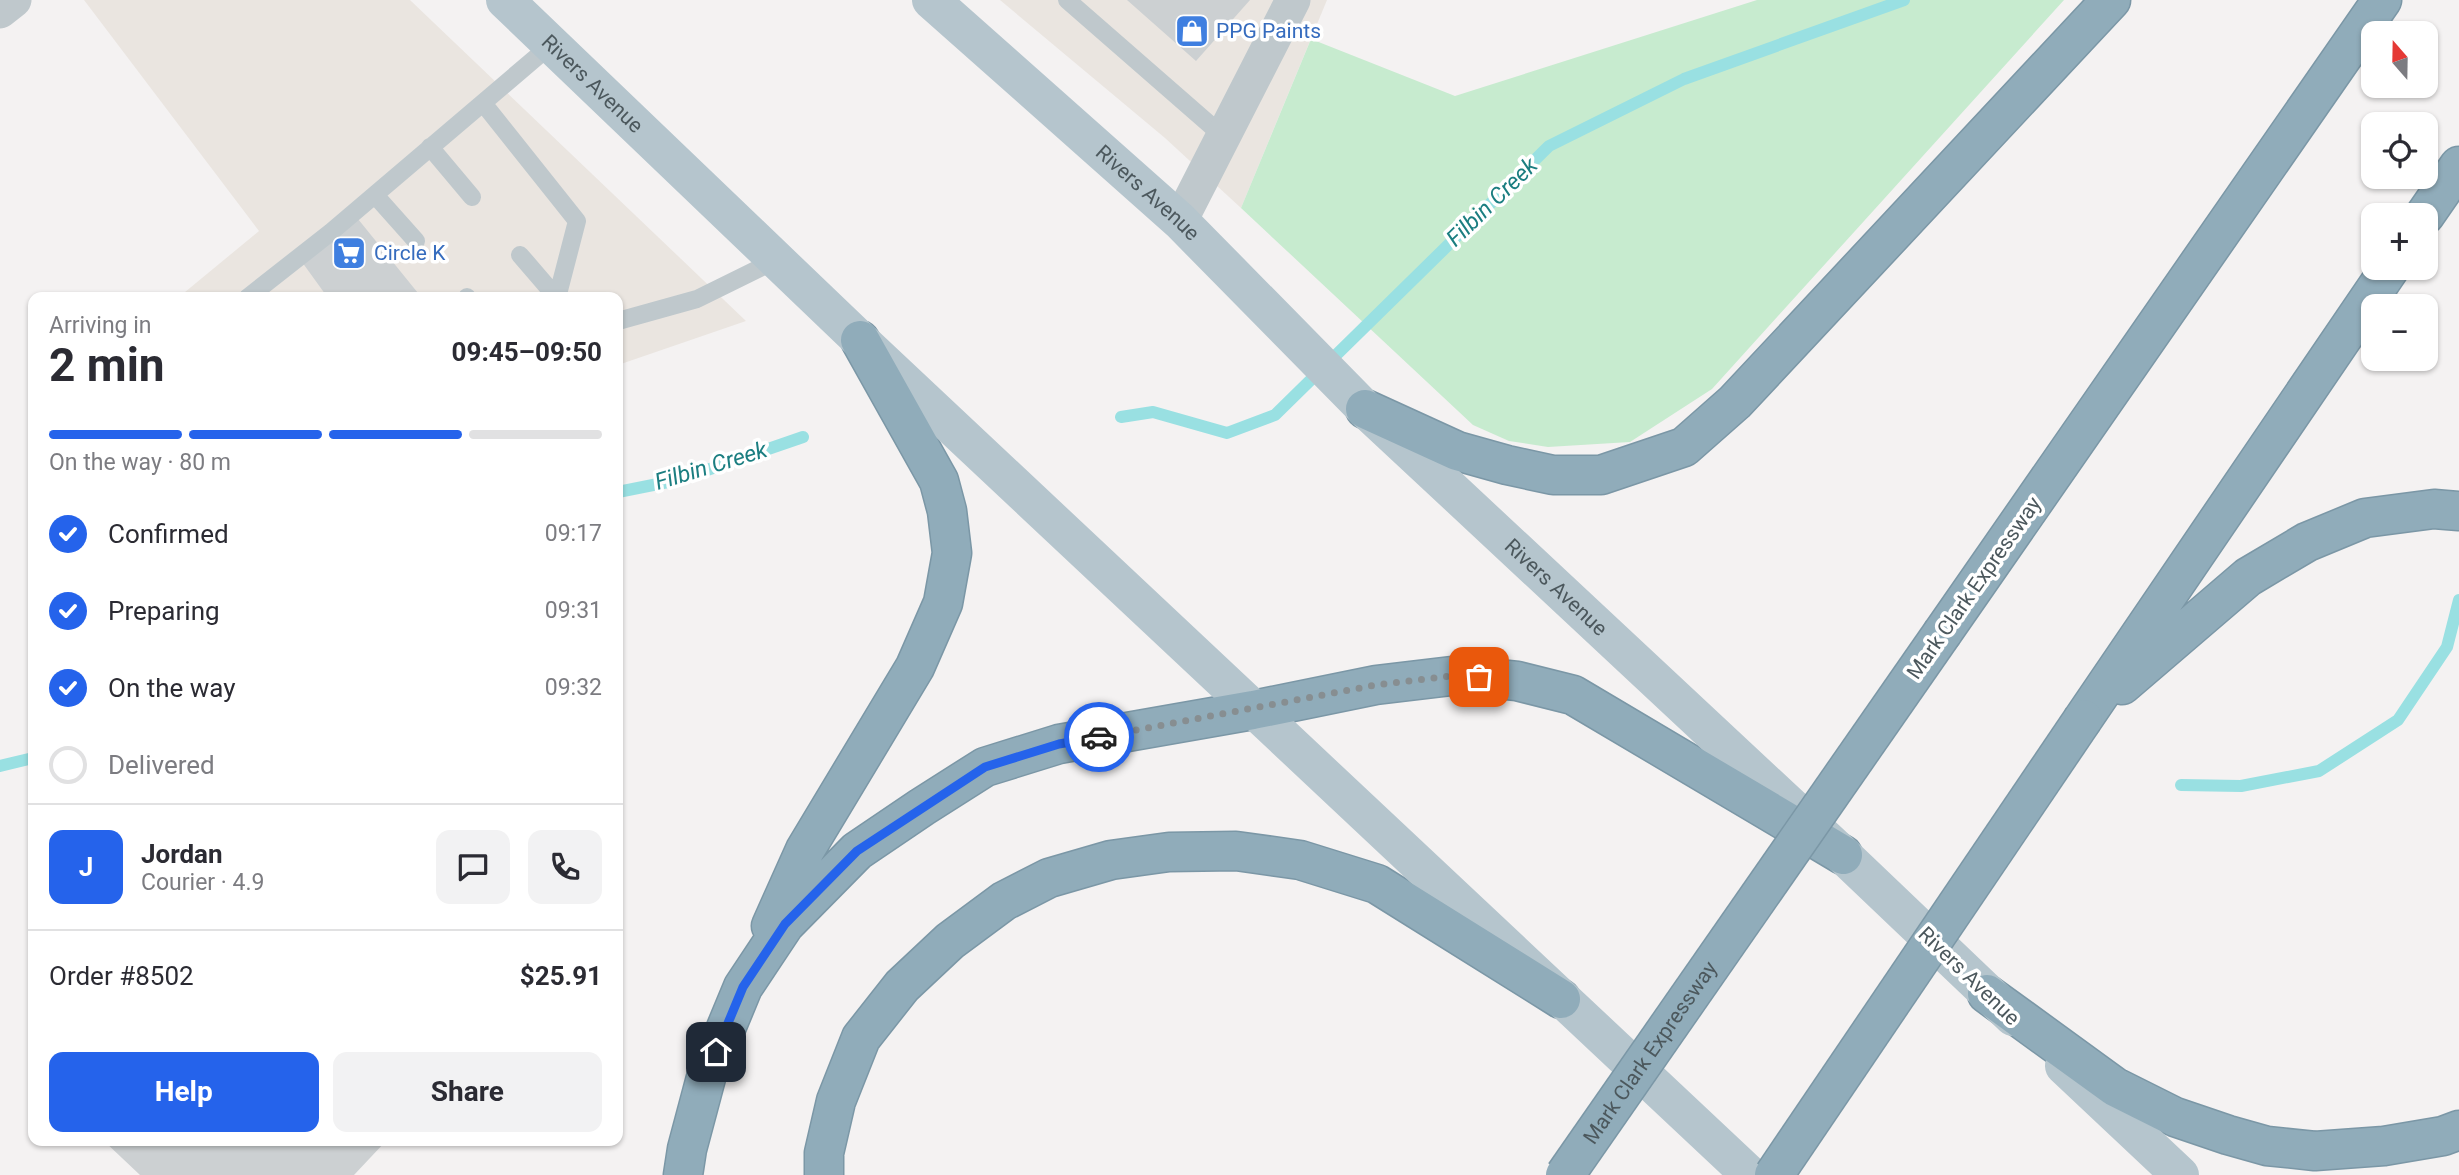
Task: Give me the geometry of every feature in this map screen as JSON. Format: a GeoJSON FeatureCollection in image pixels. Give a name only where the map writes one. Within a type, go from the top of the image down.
{"type":"FeatureCollection","features":[{"type":"Feature","properties":{"kind":"highway"},"geometry":{"type":"LineString","coordinates":[[1365,409],[1457,451],[1545,474],[1601,475],[1684,447],[1735,402],[2111,0]]}},
{"type":"Feature","properties":{"kind":"highway","name":"Mark Clark Expressway"},"geometry":{"type":"LineString","coordinates":[[1566,1175],[2382,0]]}},
{"type":"Feature","properties":{"kind":"highway"},"geometry":{"type":"LineString","coordinates":[[2433,203],[2459,166]]}},
{"type":"Feature","properties":{"kind":"highway"},"geometry":{"type":"LineString","coordinates":[[1774,1175],[2381,280]]}},
{"type":"Feature","properties":{"kind":"highway"},"geometry":{"type":"LineString","coordinates":[[683,1175],[687,1149],[707,1074],[805,850],[915,667],[943,603],[952,553],[947,511],[939,481],[860,340]]}},
{"type":"Feature","properties":{"kind":"highway"},"geometry":{"type":"LineString","coordinates":[[2083,719],[2248,577],[2307,542],[2365,518],[2434,509],[2459,511]]}},
{"type":"Feature","properties":{"kind":"highway"},"geometry":{"type":"LineString","coordinates":[[743,987],[785,924],[857,851],[985,767],[1059,744],[1376,685],[1460,675],[1517,681],[1573,695],[1843,855]]}},
{"type":"Feature","properties":{"kind":"highway"},"geometry":{"type":"LineString","coordinates":[[824,1175],[824,1153],[836,1101],[861,1038],[902,986],[950,941],[1004,901],[1049,878],[1111,860],[1169,852],[1236,851],[1300,860],[1377,884],[1561,999]]}},
{"type":"Feature","properties":{"kind":"highway"},"geometry":{"type":"LineString","coordinates":[[1987,994],[2115,1087],[2175,1117],[2228,1135],[2267,1146],[2315,1151],[2384,1146],[2443,1136],[2459,1130]]}},
{"type":"Feature","properties":{"kind":"main road","name":"Rivers Avenue"},"geometry":{"type":"LineString","coordinates":[[505,0],[860,340],[1750,1175]]}},
{"type":"Feature","properties":{"kind":"main road","name":"Rivers Avenue"},"geometry":{"type":"LineString","coordinates":[[931,0],[1180,221],[1365,409],[1843,855],[2180,1175]]}},
{"type":"Feature","properties":{"kind":"street"},"geometry":{"type":"LineString","coordinates":[[0,12],[14,0]]}},
{"type":"Feature","properties":{"kind":"street"},"geometry":{"type":"LineString","coordinates":[[1180,221],[1293,0]]}},
{"type":"Feature","properties":{"kind":"lane"},"geometry":{"type":"LineString","coordinates":[[1066,0],[1224,136]]}},
{"type":"Feature","properties":{"kind":"lane"},"geometry":{"type":"LineString","coordinates":[[254,292],[375,195],[552,44]]}},
{"type":"Feature","properties":{"kind":"lane"},"geometry":{"type":"LineString","coordinates":[[483,103],[577,221],[559,292]]}},
{"type":"Feature","properties":{"kind":"lane"},"geometry":{"type":"LineString","coordinates":[[430,148],[472,197]]}},
{"type":"Feature","properties":{"kind":"lane"},"geometry":{"type":"LineString","coordinates":[[375,195],[416,241]]}},
{"type":"Feature","properties":{"kind":"lane"},"geometry":{"type":"LineString","coordinates":[[520,255],[552,292]]}},
{"type":"Feature","properties":{"kind":"lane"},"geometry":{"type":"LineString","coordinates":[[623,320],[697,299],[776,260]]}},
{"type":"Feature","properties":{"kind":"shaded area"},"geometry":{"type":"Polygon","coordinates":[[[84,0],[410,0],[746,321],[623,363],[623,292],[185,292],[259,231],[84,0]]]}},
{"type":"Feature","properties":{"kind":"shaded area"},"geometry":{"type":"Polygon","coordinates":[[[1000,0],[1327,0],[1241,208],[1165,138],[1000,0]]]}},
{"type":"Feature","properties":{"kind":"green space"},"geometry":{"type":"Polygon","coordinates":[[[1757,0],[2064,0],[1712,389],[1630,442],[1548,447],[1509,441],[1473,425],[1241,208],[1311,39],[1455,96],[1757,0]]]}},
{"type":"Feature","properties":{"kind":"building","name":"PPG Paints"},"geometry":{"type":"Polygon","coordinates":[[[1127,0],[1250,0],[1196,61],[1127,0]]]}},
{"type":"Feature","properties":{"kind":"building","name":"Circle K"},"geometry":{"type":"Polygon","coordinates":[[[358,219],[417,292],[324,292],[302,262],[358,219]]]}},
{"type":"Feature","properties":{"kind":"building"},"geometry":{"type":"Polygon","coordinates":[[[109,1146],[381,1146],[354,1175],[140,1175],[109,1146]]]}},
{"type":"Feature","properties":{"kind":"waterway","name":"Filbin Creek"},"geometry":{"type":"LineString","coordinates":[[1121,417],[1153,412],[1227,433],[1275,415],[1549,146],[1684,79],[1904,0]]}},
{"type":"Feature","properties":{"kind":"waterway","name":"Filbin Creek"},"geometry":{"type":"LineString","coordinates":[[623,491],[678,480],[803,437]]}},
{"type":"Feature","properties":{"kind":"waterway"},"geometry":{"type":"LineString","coordinates":[[2181,785],[2241,786],[2319,771],[2398,720],[2447,647],[2459,600]]}},
{"type":"Feature","properties":{"kind":"waterway","name":"Filbin Creek"},"geometry":{"type":"LineString","coordinates":[[0,766],[28,759]]}},
{"type":"Feature","properties":{"kind":"way so far"},"geometry":{"type":"LineString","coordinates":[[1099,737],[1376,685],[1460,675],[1479,677]]}},
{"type":"Feature","properties":{"kind":"place","name":"PPG Paints"},"geometry":{"type":"Point","coordinates":[1192,31]}},
{"type":"Feature","properties":{"kind":"place","name":"Circle K"},"geometry":{"type":"Point","coordinates":[349,253]}},
{"type":"Feature","properties":{"kind":"route"},"geometry":{"type":"LineString","coordinates":[[716,1052],[743,987],[785,924],[857,851],[985,767],[1059,744],[1099,737]]}}]}
